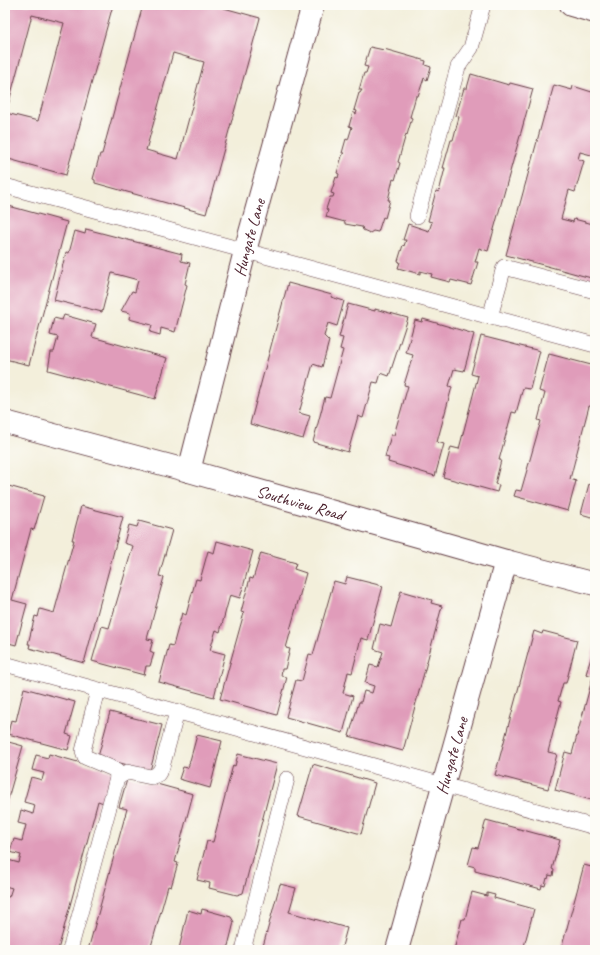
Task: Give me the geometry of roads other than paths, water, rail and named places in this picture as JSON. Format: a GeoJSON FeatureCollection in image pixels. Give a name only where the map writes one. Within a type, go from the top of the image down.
{"type":"FeatureCollection","features":[{"type":"Feature","properties":{"kind":"street","name":"Hungate Lane"},"geometry":{"type":"LineString","coordinates":[[189,471],[245,250],[313,5]]}},
{"type":"Feature","properties":{"kind":"street"},"geometry":{"type":"LineString","coordinates":[[571,5],[595,12]]}},
{"type":"Feature","properties":{"kind":"street","name":"Southview Road"},"geometry":{"type":"LineString","coordinates":[[5,422],[189,471],[506,561],[595,584]]}},
{"type":"Feature","properties":{"kind":"street","name":"Hungate Lane"},"geometry":{"type":"LineString","coordinates":[[397,950],[506,561]]}},
{"type":"Feature","properties":{"kind":"lane"},"geometry":{"type":"LineString","coordinates":[[417,216],[458,67],[471,48],[483,5]]}},
{"type":"Feature","properties":{"kind":"lane"},"geometry":{"type":"LineString","coordinates":[[5,186],[595,345]]}},
{"type":"Feature","properties":{"kind":"lane"},"geometry":{"type":"LineString","coordinates":[[490,317],[504,267],[595,291]]}},
{"type":"Feature","properties":{"kind":"lane"},"geometry":{"type":"LineString","coordinates":[[5,664],[595,827]]}},
{"type":"Feature","properties":{"kind":"lane"},"geometry":{"type":"LineString","coordinates":[[70,950],[118,778],[116,770],[85,758],[83,751],[98,690]]}},
{"type":"Feature","properties":{"kind":"lane"},"geometry":{"type":"LineString","coordinates":[[118,778],[127,772],[151,777],[158,774],[162,767],[177,712]]}},
{"type":"Feature","properties":{"kind":"lane"},"geometry":{"type":"LineString","coordinates":[[243,950],[287,779]]}}]}
